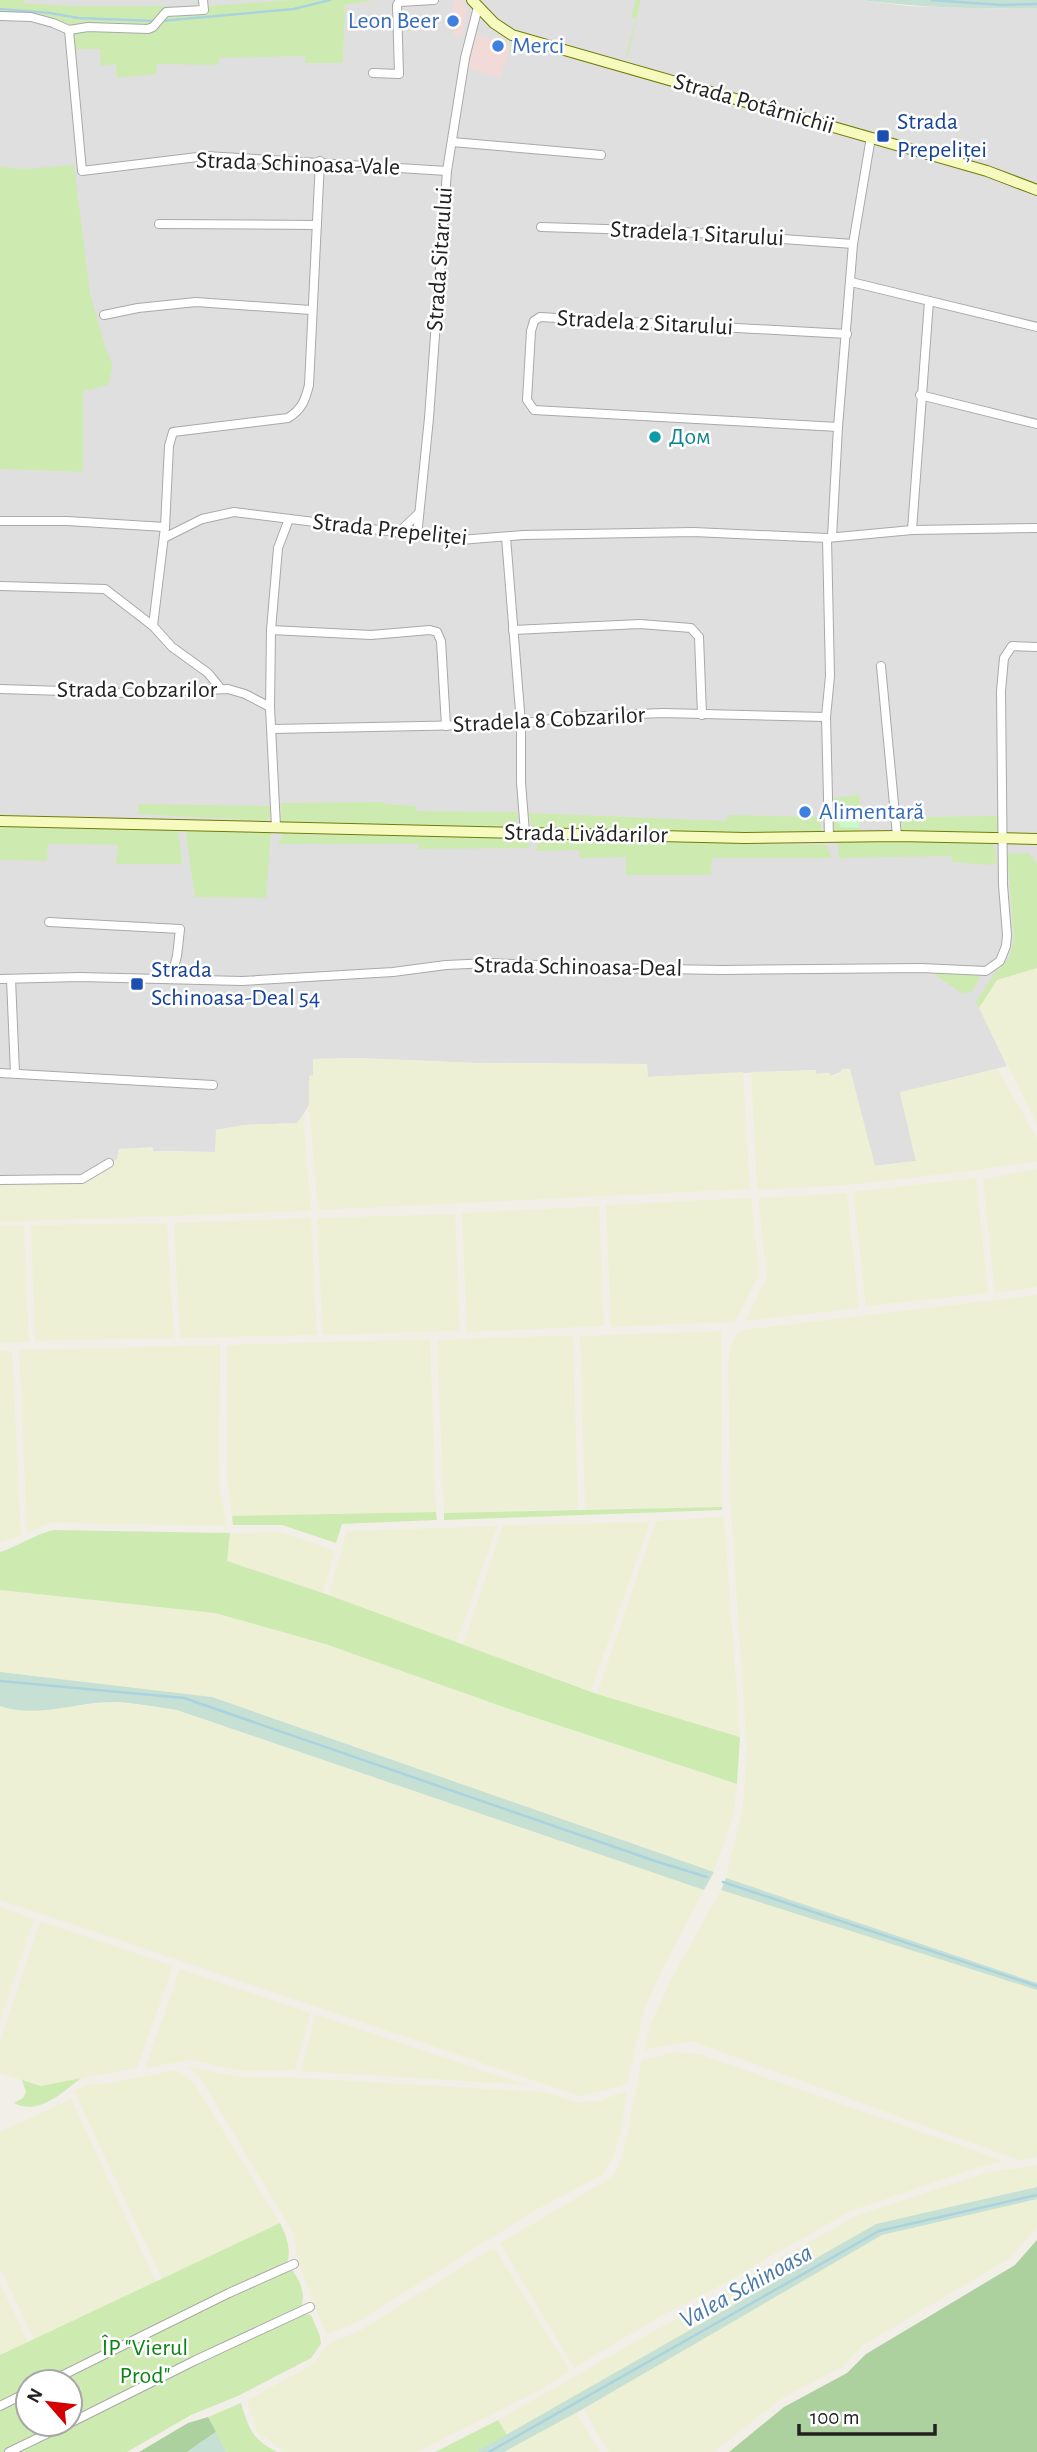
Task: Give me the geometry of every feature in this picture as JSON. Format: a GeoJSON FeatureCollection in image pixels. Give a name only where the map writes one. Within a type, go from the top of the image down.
{"type":"FeatureCollection","features":[{"type":"Feature","properties":{"kind":"street"},"geometry":{"type":"LineString","coordinates":[[0,16],[31,18],[69,30],[88,27],[148,29],[166,12],[204,10],[203,0]]}},
{"type":"Feature","properties":{"kind":"street"},"geometry":{"type":"LineString","coordinates":[[373,73],[400,74],[397,12],[399,2],[434,0]]}},
{"type":"Feature","properties":{"kind":"street","name":"Strada Potârnichii"},"geometry":{"type":"LineString","coordinates":[[475,4],[494,23],[512,35],[871,137],[1037,190]]}},
{"type":"Feature","properties":{"kind":"street","name":"Strada Sitarului"},"geometry":{"type":"LineString","coordinates":[[417,536],[420,528],[418,514],[429,418],[447,171],[475,4]]}},
{"type":"Feature","properties":{"kind":"street","name":"Strada Schinoasa-Vale"},"geometry":{"type":"LineString","coordinates":[[69,30],[82,171],[206,156],[447,171]]}},
{"type":"Feature","properties":{"kind":"street"},"geometry":{"type":"LineString","coordinates":[[829,837],[826,717],[830,676],[830,537],[853,244],[871,137]]}},
{"type":"Feature","properties":{"kind":"street"},"geometry":{"type":"LineString","coordinates":[[452,142],[601,155]]}},
{"type":"Feature","properties":{"kind":"street"},"geometry":{"type":"LineString","coordinates":[[153,626],[165,527],[169,446],[173,432],[289,418],[300,410],[304,403],[309,385],[320,161]]}},
{"type":"Feature","properties":{"kind":"street"},"geometry":{"type":"LineString","coordinates":[[159,224],[317,225]]}},
{"type":"Feature","properties":{"kind":"street","name":"Stradela 1 Sitarului"},"geometry":{"type":"LineString","coordinates":[[541,227],[669,230],[853,244]]}},
{"type":"Feature","properties":{"kind":"street"},"geometry":{"type":"LineString","coordinates":[[851,282],[1037,327]]}},
{"type":"Feature","properties":{"kind":"street"},"geometry":{"type":"LineString","coordinates":[[912,530],[929,301]]}},
{"type":"Feature","properties":{"kind":"street"},"geometry":{"type":"LineString","coordinates":[[104,315],[138,308],[196,302],[312,310]]}},
{"type":"Feature","properties":{"kind":"street","name":"Stradela 2 Sitarului"},"geometry":{"type":"LineString","coordinates":[[838,427],[531,408],[527,400],[531,331],[534,321],[540,317],[847,334]]}},
{"type":"Feature","properties":{"kind":"street"},"geometry":{"type":"LineString","coordinates":[[920,395],[1037,424]]}},
{"type":"Feature","properties":{"kind":"street","name":"Strada Prepeliței"},"geometry":{"type":"LineString","coordinates":[[164,538],[202,519],[234,512],[460,540],[523,535],[694,533],[830,537],[912,530],[1037,528]]}},
{"type":"Feature","properties":{"kind":"street"},"geometry":{"type":"LineString","coordinates":[[398,533],[418,514]]}},
{"type":"Feature","properties":{"kind":"street","name":"Strada Prepeliței"},"geometry":{"type":"LineString","coordinates":[[272,729],[271,630],[278,548],[289,519]]}},
{"type":"Feature","properties":{"kind":"street"},"geometry":{"type":"LineString","coordinates":[[0,522],[165,527]]}},
{"type":"Feature","properties":{"kind":"street"},"geometry":{"type":"LineString","coordinates":[[506,537],[521,724],[521,782],[525,833]]}},
{"type":"Feature","properties":{"kind":"street"},"geometry":{"type":"LineString","coordinates":[[0,586],[105,589],[153,626],[172,647],[208,673],[221,689]]}},
{"type":"Feature","properties":{"kind":"street"},"geometry":{"type":"LineString","coordinates":[[513,630],[640,624],[691,628],[699,637],[702,715]]}},
{"type":"Feature","properties":{"kind":"street"},"geometry":{"type":"LineString","coordinates":[[271,630],[371,635],[430,630],[437,632],[441,641],[446,726]]}},
{"type":"Feature","properties":{"kind":"street"},"geometry":{"type":"LineString","coordinates":[[1003,839],[1001,691],[1006,651],[1012,646],[1037,647]]}},
{"type":"Feature","properties":{"kind":"street"},"geometry":{"type":"LineString","coordinates":[[881,666],[897,836]]}},
{"type":"Feature","properties":{"kind":"street","name":"Strada Cobzarilor"},"geometry":{"type":"LineString","coordinates":[[0,689],[128,693],[221,689],[246,694],[270,707]]}},
{"type":"Feature","properties":{"kind":"street","name":"Stradela 8 Cobzarilor"},"geometry":{"type":"LineString","coordinates":[[272,729],[521,724],[588,716],[663,713],[826,717]]}},
{"type":"Feature","properties":{"kind":"street"},"geometry":{"type":"LineString","coordinates":[[272,729],[276,827]]}},
{"type":"Feature","properties":{"kind":"street","name":"Strada Livădarilor"},"geometry":{"type":"LineString","coordinates":[[0,821],[745,838],[897,836],[1037,839]]}},
{"type":"Feature","properties":{"kind":"street","name":"Strada Schinoasa-Deal"},"geometry":{"type":"LineString","coordinates":[[0,979],[171,978],[242,981],[490,963],[602,968],[921,968],[986,971],[1000,961],[1006,946],[1003,839]]}},
{"type":"Feature","properties":{"kind":"street"},"geometry":{"type":"LineString","coordinates":[[49,922],[180,929],[171,978]]}},
{"type":"Feature","properties":{"kind":"street"},"geometry":{"type":"LineString","coordinates":[[10,979],[15,1073]]}},
{"type":"Feature","properties":{"kind":"street"},"geometry":{"type":"LineString","coordinates":[[0,1073],[213,1085]]}},
{"type":"Feature","properties":{"kind":"street"},"geometry":{"type":"LineString","coordinates":[[0,1180],[82,1179],[109,1163]]}},
{"type":"Feature","properties":{"kind":"street"},"geometry":{"type":"LineString","coordinates":[[77,2368],[294,2264]]}},
{"type":"Feature","properties":{"kind":"street"},"geometry":{"type":"LineString","coordinates":[[84,2416],[310,2307]]}},
{"type":"Feature","properties":{"kind":"street"},"geometry":{"type":"LineString","coordinates":[[9,2452],[38,2438]]}},
{"type":"Feature","properties":{"kind":"shaded area"},"geometry":{"type":"Polygon","coordinates":[[[0,0],[860,0],[908,6],[1037,8],[1037,968],[997,980],[979,1007],[1007,1066],[900,1093],[916,1161],[874,1166],[849,1069],[830,1076],[829,1073],[816,1074],[815,1070],[647,1077],[647,1064],[313,1059],[313,1076],[309,1076],[309,1105],[298,1123],[244,1125],[217,1130],[215,1152],[153,1151],[152,1147],[118,1159],[87,1182],[0,1182],[0,0]]]}},
{"type":"Feature","properties":{"kind":"shaded area"},"geometry":{"type":"Polygon","coordinates":[[[462,0],[467,10],[462,36],[454,36],[453,1],[462,0]]]}},
{"type":"Feature","properties":{"kind":"shaded area"},"geometry":{"type":"Polygon","coordinates":[[[481,35],[510,47],[500,78],[467,68],[471,45],[476,36],[481,35]]]}},
{"type":"Feature","properties":{"kind":"green space"},"geometry":{"type":"Polygon","coordinates":[[[0,0],[70,6],[208,6],[292,0],[375,0],[345,5],[343,63],[305,63],[306,56],[219,58],[219,65],[157,64],[156,74],[117,78],[116,64],[101,66],[100,49],[75,49],[74,26],[43,18],[0,13],[0,0]]]}},
{"type":"Feature","properties":{"kind":"green space"},"geometry":{"type":"Polygon","coordinates":[[[636,0],[641,0],[628,56],[626,54],[636,19],[631,17],[636,0]]]}},
{"type":"Feature","properties":{"kind":"green space"},"geometry":{"type":"Polygon","coordinates":[[[860,0],[1037,0],[1037,8],[948,7],[860,0]]]}},
{"type":"Feature","properties":{"kind":"green space"},"geometry":{"type":"Polygon","coordinates":[[[513,40],[529,45],[528,54],[509,52],[513,40]]]}},
{"type":"Feature","properties":{"kind":"green space"},"geometry":{"type":"Polygon","coordinates":[[[74,165],[90,293],[113,366],[108,385],[83,391],[83,472],[0,469],[0,167],[25,169],[74,165]]]}},
{"type":"Feature","properties":{"kind":"green space"},"geometry":{"type":"Polygon","coordinates":[[[860,795],[859,833],[833,832],[832,798],[860,795]]]}},
{"type":"Feature","properties":{"kind":"green space"},"geometry":{"type":"Polygon","coordinates":[[[383,802],[416,806],[416,811],[517,812],[517,827],[281,822],[281,803],[383,802]]]}},
{"type":"Feature","properties":{"kind":"green space"},"geometry":{"type":"Polygon","coordinates":[[[138,804],[271,806],[271,815],[266,821],[138,814],[138,804]]]}},
{"type":"Feature","properties":{"kind":"green space"},"geometry":{"type":"Polygon","coordinates":[[[529,813],[727,821],[727,815],[821,817],[821,831],[733,833],[532,829],[529,813]]]}},
{"type":"Feature","properties":{"kind":"green space"},"geometry":{"type":"Polygon","coordinates":[[[832,814],[860,814],[859,828],[841,827],[832,814]]]}},
{"type":"Feature","properties":{"kind":"green space"},"geometry":{"type":"Polygon","coordinates":[[[998,816],[1000,834],[902,833],[901,817],[998,816]]]}},
{"type":"Feature","properties":{"kind":"green space"},"geometry":{"type":"Polygon","coordinates":[[[0,825],[178,828],[182,864],[116,864],[118,845],[48,844],[47,861],[0,860],[0,825]]]}},
{"type":"Feature","properties":{"kind":"green space"},"geometry":{"type":"Polygon","coordinates":[[[185,828],[271,832],[266,898],[195,897],[185,828]]]}},
{"type":"Feature","properties":{"kind":"green space"},"geometry":{"type":"Polygon","coordinates":[[[283,834],[526,838],[529,848],[419,849],[418,844],[278,844],[283,834]]]}},
{"type":"Feature","properties":{"kind":"green space"},"geometry":{"type":"Polygon","coordinates":[[[543,840],[827,845],[831,858],[712,858],[711,875],[626,875],[626,857],[580,858],[579,850],[536,851],[538,843],[543,840]]]}},
{"type":"Feature","properties":{"kind":"green space"},"geometry":{"type":"Polygon","coordinates":[[[840,841],[988,841],[994,845],[997,863],[988,865],[952,862],[951,856],[839,858],[840,841]]]}},
{"type":"Feature","properties":{"kind":"green space"},"geometry":{"type":"Polygon","coordinates":[[[1028,853],[1037,863],[1037,968],[997,980],[979,1008],[976,1002],[994,974],[1009,958],[1014,939],[1007,854],[1028,853]]]}},
{"type":"Feature","properties":{"kind":"green space"},"geometry":{"type":"Polygon","coordinates":[[[1037,968],[1037,1124],[979,1008],[997,980],[1037,968]]]}},
{"type":"Feature","properties":{"kind":"green space"},"geometry":{"type":"Polygon","coordinates":[[[935,972],[981,975],[973,991],[963,994],[935,975],[935,972]]]}},
{"type":"Feature","properties":{"kind":"green space"},"geometry":{"type":"Polygon","coordinates":[[[313,1059],[476,1063],[647,1064],[648,1077],[743,1072],[750,1189],[318,1210],[309,1105],[309,1076],[313,1075],[313,1059]]]}},
{"type":"Feature","properties":{"kind":"green space"},"geometry":{"type":"Polygon","coordinates":[[[842,1069],[850,1069],[875,1166],[916,1161],[900,1092],[997,1069],[1037,1138],[1037,1161],[848,1185],[757,1190],[751,1072],[816,1070],[816,1074],[829,1073],[831,1076],[838,1075],[842,1069]]]}},
{"type":"Feature","properties":{"kind":"green space"},"geometry":{"type":"Polygon","coordinates":[[[303,1115],[311,1211],[0,1222],[0,1182],[86,1182],[117,1159],[119,1149],[152,1147],[153,1151],[215,1152],[216,1130],[244,1125],[297,1123],[303,1115]]]}},
{"type":"Feature","properties":{"kind":"green space"},"geometry":{"type":"Polygon","coordinates":[[[1037,1169],[1037,1287],[995,1293],[983,1179],[1037,1169]]]}},
{"type":"Feature","properties":{"kind":"green space"},"geometry":{"type":"Polygon","coordinates":[[[976,1178],[988,1293],[866,1306],[853,1192],[976,1178]]]}},
{"type":"Feature","properties":{"kind":"green space"},"geometry":{"type":"Polygon","coordinates":[[[847,1193],[859,1308],[745,1321],[767,1277],[758,1198],[847,1193]]]}},
{"type":"Feature","properties":{"kind":"green space"},"geometry":{"type":"Polygon","coordinates":[[[751,1198],[759,1275],[735,1322],[611,1327],[606,1205],[751,1198]]]}},
{"type":"Feature","properties":{"kind":"green space"},"geometry":{"type":"Polygon","coordinates":[[[599,1206],[604,1326],[467,1332],[462,1213],[599,1206]]]}},
{"type":"Feature","properties":{"kind":"green space"},"geometry":{"type":"Polygon","coordinates":[[[455,1214],[460,1331],[323,1335],[317,1218],[455,1214]]]}},
{"type":"Feature","properties":{"kind":"green space"},"geometry":{"type":"Polygon","coordinates":[[[311,1218],[317,1335],[180,1338],[174,1223],[311,1218]]]}},
{"type":"Feature","properties":{"kind":"green space"},"geometry":{"type":"Polygon","coordinates":[[[167,1223],[174,1338],[35,1341],[31,1225],[167,1223]]]}},
{"type":"Feature","properties":{"kind":"green space"},"geometry":{"type":"Polygon","coordinates":[[[24,1225],[29,1342],[0,1343],[0,1226],[24,1225]]]}},
{"type":"Feature","properties":{"kind":"green space"},"geometry":{"type":"Polygon","coordinates":[[[1037,1295],[1037,1983],[726,1878],[743,1805],[747,1751],[731,1510],[728,1362],[732,1342],[743,1330],[1037,1295]]]}},
{"type":"Feature","properties":{"kind":"green space"},"geometry":{"type":"Polygon","coordinates":[[[721,1331],[722,1507],[585,1509],[580,1336],[721,1331]]]}},
{"type":"Feature","properties":{"kind":"green space"},"geometry":{"type":"Polygon","coordinates":[[[573,1335],[578,1509],[444,1513],[437,1340],[573,1335]]]}},
{"type":"Feature","properties":{"kind":"green space"},"geometry":{"type":"Polygon","coordinates":[[[430,1339],[436,1512],[232,1516],[227,1480],[227,1345],[430,1339]]]}},
{"type":"Feature","properties":{"kind":"green space"},"geometry":{"type":"Polygon","coordinates":[[[220,1345],[219,1485],[227,1526],[57,1523],[47,1524],[27,1533],[19,1350],[220,1345]]]}},
{"type":"Feature","properties":{"kind":"green space"},"geometry":{"type":"Polygon","coordinates":[[[0,1351],[12,1351],[21,1536],[0,1542],[0,1351]]]}},
{"type":"Feature","properties":{"kind":"green space"},"geometry":{"type":"Polygon","coordinates":[[[722,1507],[722,1510],[444,1520],[444,1513],[722,1507]]]}},
{"type":"Feature","properties":{"kind":"green space"},"geometry":{"type":"Polygon","coordinates":[[[436,1512],[437,1520],[342,1524],[336,1543],[282,1525],[233,1525],[232,1516],[436,1512]]]}},
{"type":"Feature","properties":{"kind":"green space"},"geometry":{"type":"Polygon","coordinates":[[[724,1517],[740,1737],[597,1694],[656,1521],[724,1517]]]}},
{"type":"Feature","properties":{"kind":"green space"},"geometry":{"type":"Polygon","coordinates":[[[650,1522],[591,1691],[463,1645],[503,1525],[650,1522]]]}},
{"type":"Feature","properties":{"kind":"green space"},"geometry":{"type":"Polygon","coordinates":[[[497,1526],[457,1642],[328,1596],[347,1531],[497,1526]]]}},
{"type":"Feature","properties":{"kind":"green space"},"geometry":{"type":"Polygon","coordinates":[[[54,1530],[230,1533],[227,1561],[323,1593],[597,1694],[740,1737],[737,1784],[521,1713],[325,1644],[215,1613],[0,1590],[0,1552],[54,1530]]]}},
{"type":"Feature","properties":{"kind":"green space"},"geometry":{"type":"Polygon","coordinates":[[[281,1532],[335,1551],[323,1593],[227,1561],[230,1533],[281,1532]]]}},
{"type":"Feature","properties":{"kind":"green space"},"geometry":{"type":"Polygon","coordinates":[[[0,1590],[215,1613],[324,1644],[521,1713],[737,1784],[733,1817],[714,1872],[212,1697],[0,1672],[0,1590]]]}},
{"type":"Feature","properties":{"kind":"green space"},"geometry":{"type":"Polygon","coordinates":[[[0,1672],[212,1697],[714,1872],[704,1890],[177,1710],[102,1702],[43,1710],[14,1710],[0,1706],[0,1672]]]}},
{"type":"Feature","properties":{"kind":"green space"},"geometry":{"type":"Polygon","coordinates":[[[115,1702],[177,1710],[704,1890],[644,2010],[628,2081],[622,2086],[580,2096],[0,1900],[0,1706],[27,1711],[115,1702]]]}},
{"type":"Feature","properties":{"kind":"green space"},"geometry":{"type":"Polygon","coordinates":[[[726,1878],[1037,1983],[1037,1990],[721,1890],[726,1878]]]}},
{"type":"Feature","properties":{"kind":"green space"},"geometry":{"type":"Polygon","coordinates":[[[721,1890],[1037,1990],[1037,2157],[1019,2160],[691,2041],[644,2050],[650,2026],[671,1979],[721,1890]]]}},
{"type":"Feature","properties":{"kind":"green space"},"geometry":{"type":"Polygon","coordinates":[[[0,1907],[34,1919],[0,2021],[0,1907]]]}},
{"type":"Feature","properties":{"kind":"green space"},"geometry":{"type":"Polygon","coordinates":[[[40,1921],[173,1966],[137,2068],[41,2086],[0,2073],[0,2041],[40,1921]]]}},
{"type":"Feature","properties":{"kind":"green space"},"geometry":{"type":"Polygon","coordinates":[[[180,1969],[311,2013],[295,2070],[242,2071],[191,2060],[145,2068],[180,1969]]]}},
{"type":"Feature","properties":{"kind":"green space"},"geometry":{"type":"Polygon","coordinates":[[[316,2014],[492,2074],[530,2085],[301,2071],[316,2014]]]}},
{"type":"Feature","properties":{"kind":"green space"},"geometry":{"type":"Polygon","coordinates":[[[676,2052],[699,2054],[1004,2161],[850,2211],[574,2368],[500,2243],[612,2177],[624,2149],[642,2060],[676,2052]]]}},
{"type":"Feature","properties":{"kind":"green space"},"geometry":{"type":"Polygon","coordinates":[[[187,2067],[244,2077],[545,2092],[579,2103],[602,2100],[627,2091],[621,2132],[613,2157],[602,2175],[534,2211],[356,2323],[327,2334],[298,2261],[293,2233],[200,2077],[187,2067]]]}},
{"type":"Feature","properties":{"kind":"green space"},"geometry":{"type":"Polygon","coordinates":[[[177,2070],[194,2083],[280,2223],[162,2279],[74,2091],[89,2084],[110,2083],[177,2070]]]}},
{"type":"Feature","properties":{"kind":"green space"},"geometry":{"type":"Polygon","coordinates":[[[81,2078],[41,2105],[32,2107],[14,2103],[23,2098],[26,2092],[22,2080],[41,2086],[81,2078]]]}},
{"type":"Feature","properties":{"kind":"green space"},"geometry":{"type":"Polygon","coordinates":[[[71,2099],[156,2282],[34,2339],[0,2268],[0,2132],[71,2099]]]}},
{"type":"Feature","properties":{"kind":"green space"},"geometry":{"type":"Polygon","coordinates":[[[1037,2165],[1037,2187],[876,2224],[507,2435],[498,2420],[857,2215],[989,2172],[1037,2165]]]}},
{"type":"Feature","properties":{"kind":"green space"},"geometry":{"type":"Polygon","coordinates":[[[1037,2187],[1037,2199],[882,2235],[504,2452],[476,2452],[876,2224],[1037,2187]]]}},
{"type":"Feature","properties":{"kind":"green space"},"geometry":{"type":"Polygon","coordinates":[[[1037,2199],[1037,2228],[1010,2258],[862,2346],[843,2367],[782,2398],[714,2452],[609,2452],[583,2409],[882,2235],[1037,2199]]]}},
{"type":"Feature","properties":{"kind":"green space","name":"ÎP \"Vierul Prod\""},"geometry":{"type":"Polygon","coordinates":[[[280,2223],[289,2248],[287,2263],[303,2293],[305,2314],[311,2315],[320,2336],[321,2344],[311,2358],[238,2396],[191,2415],[127,2452],[0,2452],[0,2355],[280,2223]]]}},
{"type":"Feature","properties":{"kind":"green space"},"geometry":{"type":"Polygon","coordinates":[[[1037,2240],[1037,2452],[729,2452],[784,2407],[847,2373],[866,2354],[1015,2265],[1037,2240]]]}},
{"type":"Feature","properties":{"kind":"green space"},"geometry":{"type":"Polygon","coordinates":[[[494,2247],[570,2371],[540,2390],[418,2452],[285,2452],[257,2432],[247,2400],[313,2364],[329,2343],[359,2331],[494,2247]]]}},
{"type":"Feature","properties":{"kind":"green space"},"geometry":{"type":"Polygon","coordinates":[[[0,2284],[28,2342],[0,2355],[0,2284]]]}},
{"type":"Feature","properties":{"kind":"green space"},"geometry":{"type":"Polygon","coordinates":[[[241,2403],[252,2432],[277,2452],[226,2452],[208,2417],[241,2403]]]}},
{"type":"Feature","properties":{"kind":"green space"},"geometry":{"type":"Polygon","coordinates":[[[576,2413],[600,2452],[504,2452],[576,2413]]]}},
{"type":"Feature","properties":{"kind":"green space"},"geometry":{"type":"Polygon","coordinates":[[[208,2417],[216,2432],[187,2452],[139,2452],[188,2423],[208,2417]]]}},
{"type":"Feature","properties":{"kind":"green space"},"geometry":{"type":"Polygon","coordinates":[[[498,2420],[507,2435],[476,2452],[435,2452],[498,2420]]]}},
{"type":"Feature","properties":{"kind":"green space"},"geometry":{"type":"Polygon","coordinates":[[[216,2432],[226,2452],[187,2452],[216,2432]]]}},
{"type":"Feature","properties":{"kind":"waterway"},"geometry":{"type":"LineString","coordinates":[[160,21],[294,9],[330,0]]}},
{"type":"Feature","properties":{"kind":"waterway"},"geometry":{"type":"LineString","coordinates":[[932,0],[1001,5],[1037,4]]}},
{"type":"Feature","properties":{"kind":"waterway"},"geometry":{"type":"LineString","coordinates":[[0,9],[78,18],[154,21]]}},
{"type":"Feature","properties":{"kind":"waterway"},"geometry":{"type":"LineString","coordinates":[[0,1681],[184,1698],[707,1877]]}},
{"type":"Feature","properties":{"kind":"waterway"},"geometry":{"type":"LineString","coordinates":[[723,1882],[1037,1986]]}},
{"type":"Feature","properties":{"kind":"waterway","name":"Valea Schinoasa"},"geometry":{"type":"LineString","coordinates":[[489,2452],[879,2231],[1037,2195]]}},
{"type":"Feature","properties":{"kind":"place","name":"Leon Beer"},"geometry":{"type":"Point","coordinates":[453,21]}},
{"type":"Feature","properties":{"kind":"place","name":"Merci"},"geometry":{"type":"Point","coordinates":[498,46]}},
{"type":"Feature","properties":{"kind":"place","name":"Strada Prepeliței"},"geometry":{"type":"Point","coordinates":[883,136]}},
{"type":"Feature","properties":{"kind":"place","name":"Дом"},"geometry":{"type":"Point","coordinates":[655,437]}},
{"type":"Feature","properties":{"kind":"place","name":"Alimentară"},"geometry":{"type":"Point","coordinates":[805,812]}},
{"type":"Feature","properties":{"kind":"place","name":"Strada Schinoasa-Deal 54"},"geometry":{"type":"Point","coordinates":[137,984]}}]}
